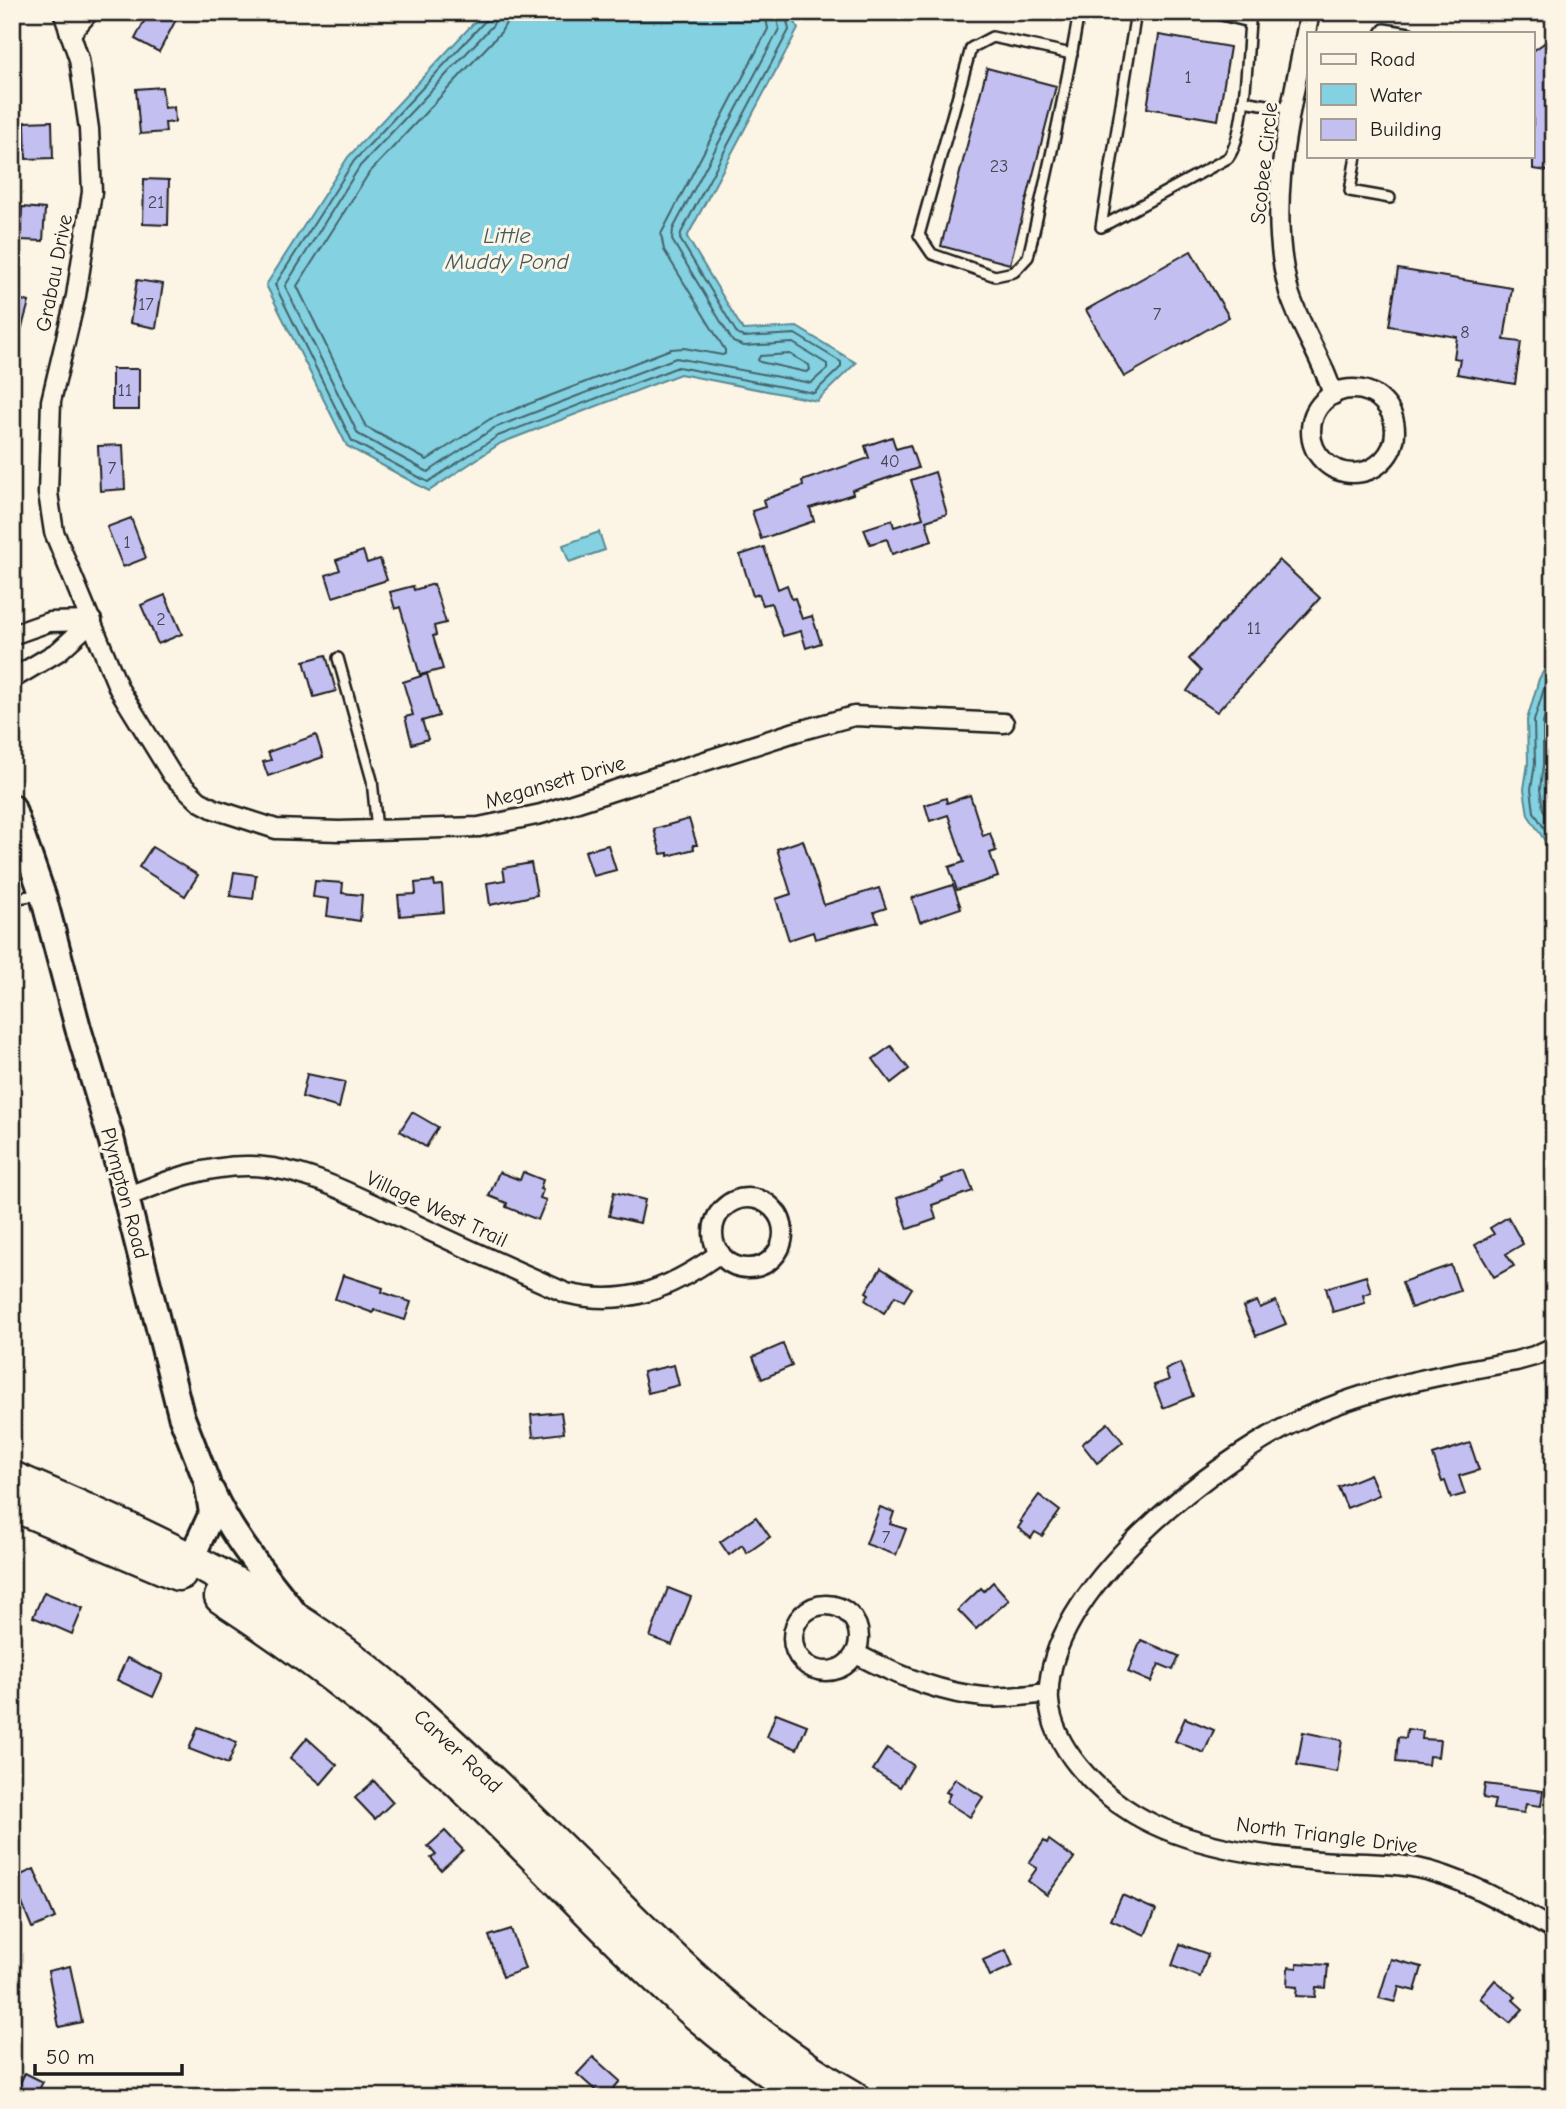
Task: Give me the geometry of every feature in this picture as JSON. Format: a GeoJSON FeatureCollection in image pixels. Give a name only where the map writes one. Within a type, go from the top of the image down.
{"type":"FeatureCollection","features":[{"type":"Feature","properties":{"kind":"highway","name":"Carver Road"},"geometry":{"type":"LineString","coordinates":[[12,1478],[114,1521],[187,1567],[305,1626],[358,1664],[507,1796],[672,1961],[718,2002],[797,2061],[853,2097]]}},
{"type":"Feature","properties":{"kind":"highway","name":"Carver Road"},"geometry":{"type":"LineString","coordinates":[[12,1504],[187,1567],[250,1617],[342,1681],[380,1711],[464,1787],[677,1996],[738,2048],[808,2097]]}},
{"type":"Feature","properties":{"kind":"main road","name":"Plympton Road"},"geometry":{"type":"LineString","coordinates":[[12,807],[22,863],[44,899],[126,1197],[181,1415],[207,1482],[212,1513],[187,1567]]}},
{"type":"Feature","properties":{"kind":"main road"},"geometry":{"type":"LineString","coordinates":[[207,1482],[220,1510],[246,1550],[305,1626]]}},
{"type":"Feature","properties":{"kind":"street","name":"Grabau Drive"},"geometry":{"type":"LineString","coordinates":[[63,12],[79,59],[89,130],[92,192],[76,296],[51,401],[48,493],[54,532],[92,621]]}},
{"type":"Feature","properties":{"kind":"street"},"geometry":{"type":"LineString","coordinates":[[70,34],[89,12]]}},
{"type":"Feature","properties":{"kind":"street","name":"Scobee Circle"},"geometry":{"type":"LineString","coordinates":[[1310,12],[1280,182],[1278,228],[1290,295],[1334,394]]}},
{"type":"Feature","properties":{"kind":"street"},"geometry":{"type":"LineString","coordinates":[[1349,390],[1366,391],[1381,400],[1391,414],[1395,430],[1392,446],[1383,460],[1369,470],[1345,472],[1329,465],[1318,453],[1312,437],[1313,420],[1321,405],[1334,394],[1349,390]]}},
{"type":"Feature","properties":{"kind":"street"},"geometry":{"type":"LineString","coordinates":[[12,635],[49,622],[92,621]]}},
{"type":"Feature","properties":{"kind":"street"},"geometry":{"type":"LineString","coordinates":[[12,679],[59,651],[92,621]]}},
{"type":"Feature","properties":{"kind":"street","name":"Megansett Drive"},"geometry":{"type":"LineString","coordinates":[[92,621],[118,689],[172,775],[199,801],[276,829],[377,830],[479,827],[509,823],[795,732],[854,716],[1004,723]]}},
{"type":"Feature","properties":{"kind":"street","name":"Village West Trail"},"geometry":{"type":"LineString","coordinates":[[126,1197],[174,1178],[202,1171],[236,1166],[271,1168],[343,1191],[556,1288],[587,1298],[625,1297],[661,1288],[692,1273],[720,1253]]}},
{"type":"Feature","properties":{"kind":"street","name":"North Triangle Drive"},"geometry":{"type":"LineString","coordinates":[[1554,1346],[1516,1361],[1394,1386],[1353,1398],[1296,1422],[1253,1446],[1174,1504],[1118,1559],[1069,1626],[1057,1651],[1049,1693],[1055,1726],[1080,1767],[1115,1801],[1161,1828],[1253,1853],[1416,1868],[1483,1891],[1554,1930]]}},
{"type":"Feature","properties":{"kind":"street"},"geometry":{"type":"LineString","coordinates":[[856,1654],[889,1671],[940,1688],[985,1697],[1049,1693]]}},
{"type":"Feature","properties":{"kind":"lane"},"geometry":{"type":"LineString","coordinates":[[1072,54],[992,37],[971,48],[919,235],[932,254],[995,275],[1014,272],[1028,257],[1062,111],[1072,54],[1079,12]]}},
{"type":"Feature","properties":{"kind":"lane"},"geometry":{"type":"LineString","coordinates":[[1136,12],[1101,227],[1228,159],[1235,149],[1243,101],[1250,22],[1209,12]]}},
{"type":"Feature","properties":{"kind":"lane"},"geometry":{"type":"LineString","coordinates":[[1382,32],[1384,29],[1404,32]]}},
{"type":"Feature","properties":{"kind":"lane"},"geometry":{"type":"LineString","coordinates":[[1243,101],[1292,109]]}},
{"type":"Feature","properties":{"kind":"lane"},"geometry":{"type":"LineString","coordinates":[[1356,158],[1350,191],[1390,198]]}},
{"type":"Feature","properties":{"kind":"lane"},"geometry":{"type":"LineString","coordinates":[[338,659],[373,780],[377,830]]}},
{"type":"Feature","properties":{"kind":"lane"},"geometry":{"type":"LineString","coordinates":[[12,899],[44,899]]}},
{"type":"Feature","properties":{"kind":"water","name":"Little Muddy Pond"},"geometry":{"type":"Polygon","coordinates":[[[484,12],[791,12],[798,29],[687,237],[743,330],[797,327],[856,363],[817,401],[680,374],[501,443],[429,491],[347,446],[266,285],[348,157],[484,12]]]}},
{"type":"Feature","properties":{"kind":"water"},"geometry":{"type":"Polygon","coordinates":[[[599,532],[605,550],[569,562],[563,545],[599,532]]]}},
{"type":"Feature","properties":{"kind":"water"},"geometry":{"type":"Polygon","coordinates":[[[1554,653],[1554,855],[1528,815],[1524,789],[1528,763],[1527,720],[1539,679],[1554,653]]]}},
{"type":"Feature","properties":{"kind":"building"},"geometry":{"type":"Polygon","coordinates":[[[149,12],[180,12],[159,52],[135,39],[149,12]]]}},
{"type":"Feature","properties":{"kind":"building"},"geometry":{"type":"Polygon","coordinates":[[[1159,35],[1230,47],[1218,120],[1147,108],[1159,35]]]}},
{"type":"Feature","properties":{"kind":"building"},"geometry":{"type":"Polygon","coordinates":[[[1554,36],[1554,172],[1533,169],[1534,50],[1554,36]]]}},
{"type":"Feature","properties":{"kind":"building"},"geometry":{"type":"Polygon","coordinates":[[[987,68],[1056,86],[1010,264],[941,246],[987,68]]]}},
{"type":"Feature","properties":{"kind":"building"},"geometry":{"type":"Polygon","coordinates":[[[162,87],[164,108],[174,107],[175,122],[165,123],[166,132],[140,134],[136,89],[162,87]]]}},
{"type":"Feature","properties":{"kind":"building"},"geometry":{"type":"Polygon","coordinates":[[[52,121],[53,158],[26,159],[25,122],[52,121]]]}},
{"type":"Feature","properties":{"kind":"building"},"geometry":{"type":"Polygon","coordinates":[[[144,179],[169,180],[168,225],[143,224],[144,179]]]}},
{"type":"Feature","properties":{"kind":"building"},"geometry":{"type":"Polygon","coordinates":[[[22,207],[45,209],[43,241],[20,240],[22,207]]]}},
{"type":"Feature","properties":{"kind":"building"},"geometry":{"type":"Polygon","coordinates":[[[1191,251],[1229,317],[1124,377],[1086,310],[1191,251]]]}},
{"type":"Feature","properties":{"kind":"building"},"geometry":{"type":"Polygon","coordinates":[[[1398,269],[1512,288],[1504,340],[1521,342],[1515,384],[1457,374],[1460,359],[1454,358],[1457,337],[1389,326],[1398,269]]]}},
{"type":"Feature","properties":{"kind":"building"},"geometry":{"type":"Polygon","coordinates":[[[137,280],[163,284],[156,328],[130,323],[137,280]]]}},
{"type":"Feature","properties":{"kind":"building"},"geometry":{"type":"Polygon","coordinates":[[[12,297],[29,302],[17,345],[12,344],[12,297]]]}},
{"type":"Feature","properties":{"kind":"building"},"geometry":{"type":"Polygon","coordinates":[[[112,369],[139,369],[139,410],[112,410],[112,369]]]}},
{"type":"Feature","properties":{"kind":"building"},"geometry":{"type":"Polygon","coordinates":[[[892,437],[896,449],[910,445],[918,468],[852,490],[853,494],[810,508],[814,521],[761,539],[752,511],[765,507],[763,500],[803,486],[802,481],[869,458],[865,446],[892,437]]]}},
{"type":"Feature","properties":{"kind":"building"},"geometry":{"type":"Polygon","coordinates":[[[123,445],[125,489],[100,491],[98,446],[123,445]]]}},
{"type":"Feature","properties":{"kind":"building"},"geometry":{"type":"Polygon","coordinates":[[[935,472],[947,514],[926,521],[932,541],[892,554],[887,539],[870,544],[864,529],[892,520],[894,527],[923,518],[911,480],[935,472]]]}},
{"type":"Feature","properties":{"kind":"building"},"geometry":{"type":"Polygon","coordinates":[[[131,518],[146,558],[123,567],[107,527],[131,518]]]}},
{"type":"Feature","properties":{"kind":"building"},"geometry":{"type":"Polygon","coordinates":[[[764,547],[778,589],[787,585],[802,619],[812,616],[821,643],[806,648],[801,631],[783,636],[771,603],[763,605],[759,594],[753,596],[740,555],[764,547]]]}},
{"type":"Feature","properties":{"kind":"building"},"geometry":{"type":"Polygon","coordinates":[[[363,551],[367,563],[380,559],[387,580],[333,597],[326,575],[340,570],[336,560],[363,551]]]}},
{"type":"Feature","properties":{"kind":"building"},"geometry":{"type":"Polygon","coordinates":[[[1279,560],[1320,598],[1217,712],[1187,691],[1201,671],[1189,659],[1279,560]]]}},
{"type":"Feature","properties":{"kind":"building"},"geometry":{"type":"Polygon","coordinates":[[[434,584],[446,623],[434,626],[436,635],[433,636],[443,669],[420,675],[400,607],[395,609],[390,592],[413,586],[414,590],[434,584]]]}},
{"type":"Feature","properties":{"kind":"building"},"geometry":{"type":"Polygon","coordinates":[[[165,595],[182,634],[158,644],[141,605],[165,595]]]}},
{"type":"Feature","properties":{"kind":"building"},"geometry":{"type":"Polygon","coordinates":[[[326,655],[336,691],[314,697],[304,661],[326,655]]]}},
{"type":"Feature","properties":{"kind":"building"},"geometry":{"type":"Polygon","coordinates":[[[427,674],[439,716],[422,721],[428,739],[412,744],[405,717],[413,715],[403,682],[427,674]]]}},
{"type":"Feature","properties":{"kind":"building"},"geometry":{"type":"Polygon","coordinates":[[[316,735],[323,757],[268,776],[263,762],[271,760],[268,752],[316,735]]]}},
{"type":"Feature","properties":{"kind":"building"},"geometry":{"type":"Polygon","coordinates":[[[970,795],[983,836],[990,833],[996,851],[990,853],[998,877],[957,890],[949,867],[964,862],[948,815],[930,821],[925,805],[946,798],[947,803],[970,795]]]}},
{"type":"Feature","properties":{"kind":"building"},"geometry":{"type":"Polygon","coordinates":[[[689,819],[697,845],[693,845],[694,849],[668,856],[668,853],[661,854],[654,829],[689,819]]]}},
{"type":"Feature","properties":{"kind":"building"},"geometry":{"type":"Polygon","coordinates":[[[803,840],[824,905],[879,888],[886,908],[874,912],[878,922],[815,939],[813,932],[789,940],[776,899],[791,894],[777,849],[803,840]]]}},
{"type":"Feature","properties":{"kind":"building"},"geometry":{"type":"Polygon","coordinates":[[[608,845],[616,870],[593,876],[585,851],[608,845]]]}},
{"type":"Feature","properties":{"kind":"building"},"geometry":{"type":"Polygon","coordinates":[[[152,847],[198,875],[185,896],[139,867],[152,847]]]}},
{"type":"Feature","properties":{"kind":"building"},"geometry":{"type":"Polygon","coordinates":[[[531,863],[537,895],[490,905],[487,883],[505,880],[503,868],[531,863]]]}},
{"type":"Feature","properties":{"kind":"building"},"geometry":{"type":"Polygon","coordinates":[[[234,872],[256,875],[253,899],[230,896],[234,872]]]}},
{"type":"Feature","properties":{"kind":"building"},"geometry":{"type":"Polygon","coordinates":[[[315,881],[343,883],[342,893],[362,895],[360,921],[327,916],[329,899],[313,897],[315,881]]]}},
{"type":"Feature","properties":{"kind":"building"},"geometry":{"type":"Polygon","coordinates":[[[434,881],[435,886],[442,885],[444,912],[400,916],[398,895],[416,894],[415,883],[434,881]]]}},
{"type":"Feature","properties":{"kind":"building"},"geometry":{"type":"Polygon","coordinates":[[[953,885],[961,908],[920,922],[912,898],[953,885]]]}},
{"type":"Feature","properties":{"kind":"building"},"geometry":{"type":"Polygon","coordinates":[[[891,1046],[909,1069],[891,1083],[873,1059],[891,1046]]]}},
{"type":"Feature","properties":{"kind":"building"},"geometry":{"type":"Polygon","coordinates":[[[307,1074],[345,1082],[339,1108],[302,1097],[307,1074]]]}},
{"type":"Feature","properties":{"kind":"building"},"geometry":{"type":"Polygon","coordinates":[[[412,1112],[438,1127],[426,1147],[400,1131],[412,1112]]]}},
{"type":"Feature","properties":{"kind":"building"},"geometry":{"type":"Polygon","coordinates":[[[965,1170],[973,1191],[932,1205],[936,1219],[908,1229],[897,1198],[943,1182],[942,1179],[965,1170]]]}},
{"type":"Feature","properties":{"kind":"building"},"geometry":{"type":"Polygon","coordinates":[[[499,1172],[520,1180],[523,1172],[543,1180],[540,1198],[546,1200],[538,1220],[506,1207],[507,1203],[489,1196],[499,1172]]]}},
{"type":"Feature","properties":{"kind":"building"},"geometry":{"type":"Polygon","coordinates":[[[614,1192],[645,1200],[640,1223],[609,1216],[614,1192]]]}},
{"type":"Feature","properties":{"kind":"building"},"geometry":{"type":"Polygon","coordinates":[[[1508,1217],[1523,1244],[1506,1254],[1514,1266],[1494,1277],[1475,1245],[1494,1234],[1490,1228],[1508,1217]]]}},
{"type":"Feature","properties":{"kind":"building"},"geometry":{"type":"Polygon","coordinates":[[[1451,1265],[1460,1291],[1411,1308],[1402,1282],[1451,1265]]]}},
{"type":"Feature","properties":{"kind":"building"},"geometry":{"type":"Polygon","coordinates":[[[881,1268],[912,1288],[904,1301],[895,1296],[884,1313],[865,1300],[869,1294],[866,1292],[881,1268]]]}},
{"type":"Feature","properties":{"kind":"building"},"geometry":{"type":"Polygon","coordinates":[[[343,1275],[383,1288],[382,1292],[411,1302],[405,1320],[374,1310],[373,1313],[335,1299],[343,1275]]]}},
{"type":"Feature","properties":{"kind":"building"},"geometry":{"type":"Polygon","coordinates":[[[1366,1276],[1371,1292],[1363,1295],[1365,1303],[1333,1312],[1326,1288],[1366,1276]]]}},
{"type":"Feature","properties":{"kind":"building"},"geometry":{"type":"Polygon","coordinates":[[[1257,1301],[1260,1308],[1276,1301],[1286,1324],[1256,1336],[1243,1307],[1257,1301]]]}},
{"type":"Feature","properties":{"kind":"building"},"geometry":{"type":"Polygon","coordinates":[[[783,1344],[792,1366],[762,1379],[753,1357],[783,1344]]]}},
{"type":"Feature","properties":{"kind":"building"},"geometry":{"type":"Polygon","coordinates":[[[1180,1363],[1193,1396],[1163,1408],[1154,1385],[1169,1380],[1165,1370],[1180,1363]]]}},
{"type":"Feature","properties":{"kind":"building"},"geometry":{"type":"Polygon","coordinates":[[[674,1365],[679,1385],[648,1393],[643,1372],[674,1365]]]}},
{"type":"Feature","properties":{"kind":"building"},"geometry":{"type":"Polygon","coordinates":[[[561,1412],[564,1433],[533,1437],[531,1415],[561,1412]]]}},
{"type":"Feature","properties":{"kind":"building"},"geometry":{"type":"Polygon","coordinates":[[[1108,1423],[1123,1442],[1097,1463],[1082,1444],[1108,1423]]]}},
{"type":"Feature","properties":{"kind":"building"},"geometry":{"type":"Polygon","coordinates":[[[1470,1443],[1479,1470],[1459,1476],[1465,1494],[1451,1498],[1445,1481],[1442,1482],[1433,1455],[1470,1443]]]}},
{"type":"Feature","properties":{"kind":"building"},"geometry":{"type":"Polygon","coordinates":[[[1370,1474],[1379,1495],[1347,1508],[1338,1487],[1370,1474]]]}},
{"type":"Feature","properties":{"kind":"building"},"geometry":{"type":"Polygon","coordinates":[[[1039,1495],[1060,1511],[1042,1536],[1035,1532],[1031,1538],[1018,1528],[1039,1495]]]}},
{"type":"Feature","properties":{"kind":"building"},"geometry":{"type":"Polygon","coordinates":[[[880,1507],[894,1512],[890,1524],[906,1529],[896,1555],[866,1544],[880,1507]]]}},
{"type":"Feature","properties":{"kind":"building"},"geometry":{"type":"Polygon","coordinates":[[[756,1517],[770,1537],[747,1553],[742,1545],[729,1555],[720,1542],[756,1517]]]}},
{"type":"Feature","properties":{"kind":"building"},"geometry":{"type":"Polygon","coordinates":[[[993,1582],[1009,1600],[976,1629],[958,1610],[981,1588],[984,1591],[993,1582]]]}},
{"type":"Feature","properties":{"kind":"building"},"geometry":{"type":"Polygon","coordinates":[[[668,1588],[691,1597],[672,1645],[650,1637],[668,1588]]]}},
{"type":"Feature","properties":{"kind":"building"},"geometry":{"type":"Polygon","coordinates":[[[44,1592],[83,1608],[72,1634],[33,1617],[44,1592]]]}},
{"type":"Feature","properties":{"kind":"building"},"geometry":{"type":"Polygon","coordinates":[[[1141,1640],[1179,1656],[1173,1670],[1159,1664],[1151,1682],[1128,1672],[1141,1640]]]}},
{"type":"Feature","properties":{"kind":"building"},"geometry":{"type":"Polygon","coordinates":[[[127,1658],[163,1675],[153,1697],[117,1680],[127,1658]]]}},
{"type":"Feature","properties":{"kind":"building"},"geometry":{"type":"Polygon","coordinates":[[[776,1713],[807,1725],[797,1749],[767,1737],[776,1713]]]}},
{"type":"Feature","properties":{"kind":"building"},"geometry":{"type":"Polygon","coordinates":[[[1185,1718],[1214,1730],[1204,1753],[1175,1741],[1185,1718]]]}},
{"type":"Feature","properties":{"kind":"building"},"geometry":{"type":"Polygon","coordinates":[[[198,1727],[237,1742],[228,1764],[189,1749],[198,1727]]]}},
{"type":"Feature","properties":{"kind":"building"},"geometry":{"type":"Polygon","coordinates":[[[1407,1729],[1423,1731],[1422,1739],[1440,1740],[1438,1757],[1429,1756],[1428,1765],[1396,1762],[1398,1737],[1406,1738],[1407,1729]]]}},
{"type":"Feature","properties":{"kind":"building"},"geometry":{"type":"Polygon","coordinates":[[[1303,1732],[1342,1740],[1337,1772],[1297,1765],[1303,1732]]]}},
{"type":"Feature","properties":{"kind":"building"},"geometry":{"type":"Polygon","coordinates":[[[307,1738],[337,1765],[321,1784],[290,1758],[307,1738]]]}},
{"type":"Feature","properties":{"kind":"building"},"geometry":{"type":"Polygon","coordinates":[[[887,1748],[913,1765],[900,1787],[873,1770],[887,1748]]]}},
{"type":"Feature","properties":{"kind":"building"},"geometry":{"type":"Polygon","coordinates":[[[955,1779],[983,1797],[970,1817],[946,1802],[950,1794],[946,1792],[955,1779]]]}},
{"type":"Feature","properties":{"kind":"building"},"geometry":{"type":"Polygon","coordinates":[[[374,1781],[393,1802],[375,1819],[355,1798],[374,1781]]]}},
{"type":"Feature","properties":{"kind":"building"},"geometry":{"type":"Polygon","coordinates":[[[1485,1784],[1543,1791],[1541,1806],[1526,1804],[1524,1813],[1493,1809],[1495,1800],[1483,1798],[1485,1784]]]}},
{"type":"Feature","properties":{"kind":"building"},"geometry":{"type":"Polygon","coordinates":[[[445,1831],[463,1850],[441,1870],[431,1858],[436,1855],[428,1846],[445,1831]]]}},
{"type":"Feature","properties":{"kind":"building"},"geometry":{"type":"Polygon","coordinates":[[[1049,1840],[1074,1858],[1047,1895],[1028,1881],[1037,1868],[1029,1863],[1044,1841],[1047,1843],[1049,1840]]]}},
{"type":"Feature","properties":{"kind":"building"},"geometry":{"type":"Polygon","coordinates":[[[34,1869],[55,1918],[32,1928],[12,1879],[34,1869]]]}},
{"type":"Feature","properties":{"kind":"building"},"geometry":{"type":"Polygon","coordinates":[[[1122,1895],[1156,1910],[1145,1935],[1111,1920],[1122,1895]]]}},
{"type":"Feature","properties":{"kind":"building"},"geometry":{"type":"Polygon","coordinates":[[[511,1929],[525,1969],[503,1977],[489,1936],[511,1929]]]}},
{"type":"Feature","properties":{"kind":"building"},"geometry":{"type":"Polygon","coordinates":[[[1180,1944],[1208,1954],[1200,1977],[1172,1966],[1180,1944]]]}},
{"type":"Feature","properties":{"kind":"building"},"geometry":{"type":"Polygon","coordinates":[[[1006,1950],[1013,1966],[990,1976],[983,1960],[1006,1950]]]}},
{"type":"Feature","properties":{"kind":"building"},"geometry":{"type":"Polygon","coordinates":[[[1391,1959],[1422,1967],[1415,1991],[1399,1987],[1395,2002],[1379,1998],[1391,1959]]]}},
{"type":"Feature","properties":{"kind":"building"},"geometry":{"type":"Polygon","coordinates":[[[1297,1963],[1328,1965],[1326,1988],[1316,1987],[1315,1997],[1296,1996],[1297,1987],[1287,1986],[1288,1967],[1297,1968],[1297,1963]]]}},
{"type":"Feature","properties":{"kind":"building"},"geometry":{"type":"Polygon","coordinates":[[[70,1966],[82,2022],[59,2027],[48,1971],[70,1966]]]}},
{"type":"Feature","properties":{"kind":"building"},"geometry":{"type":"Polygon","coordinates":[[[1495,1980],[1516,1997],[1513,2000],[1523,2009],[1510,2023],[1480,1998],[1495,1980]]]}},
{"type":"Feature","properties":{"kind":"building"},"geometry":{"type":"Polygon","coordinates":[[[593,2057],[620,2081],[606,2097],[577,2074],[593,2057]]]}},
{"type":"Feature","properties":{"kind":"building"},"geometry":{"type":"Polygon","coordinates":[[[25,2073],[43,2082],[35,2097],[13,2097],[25,2073]]]}}]}
